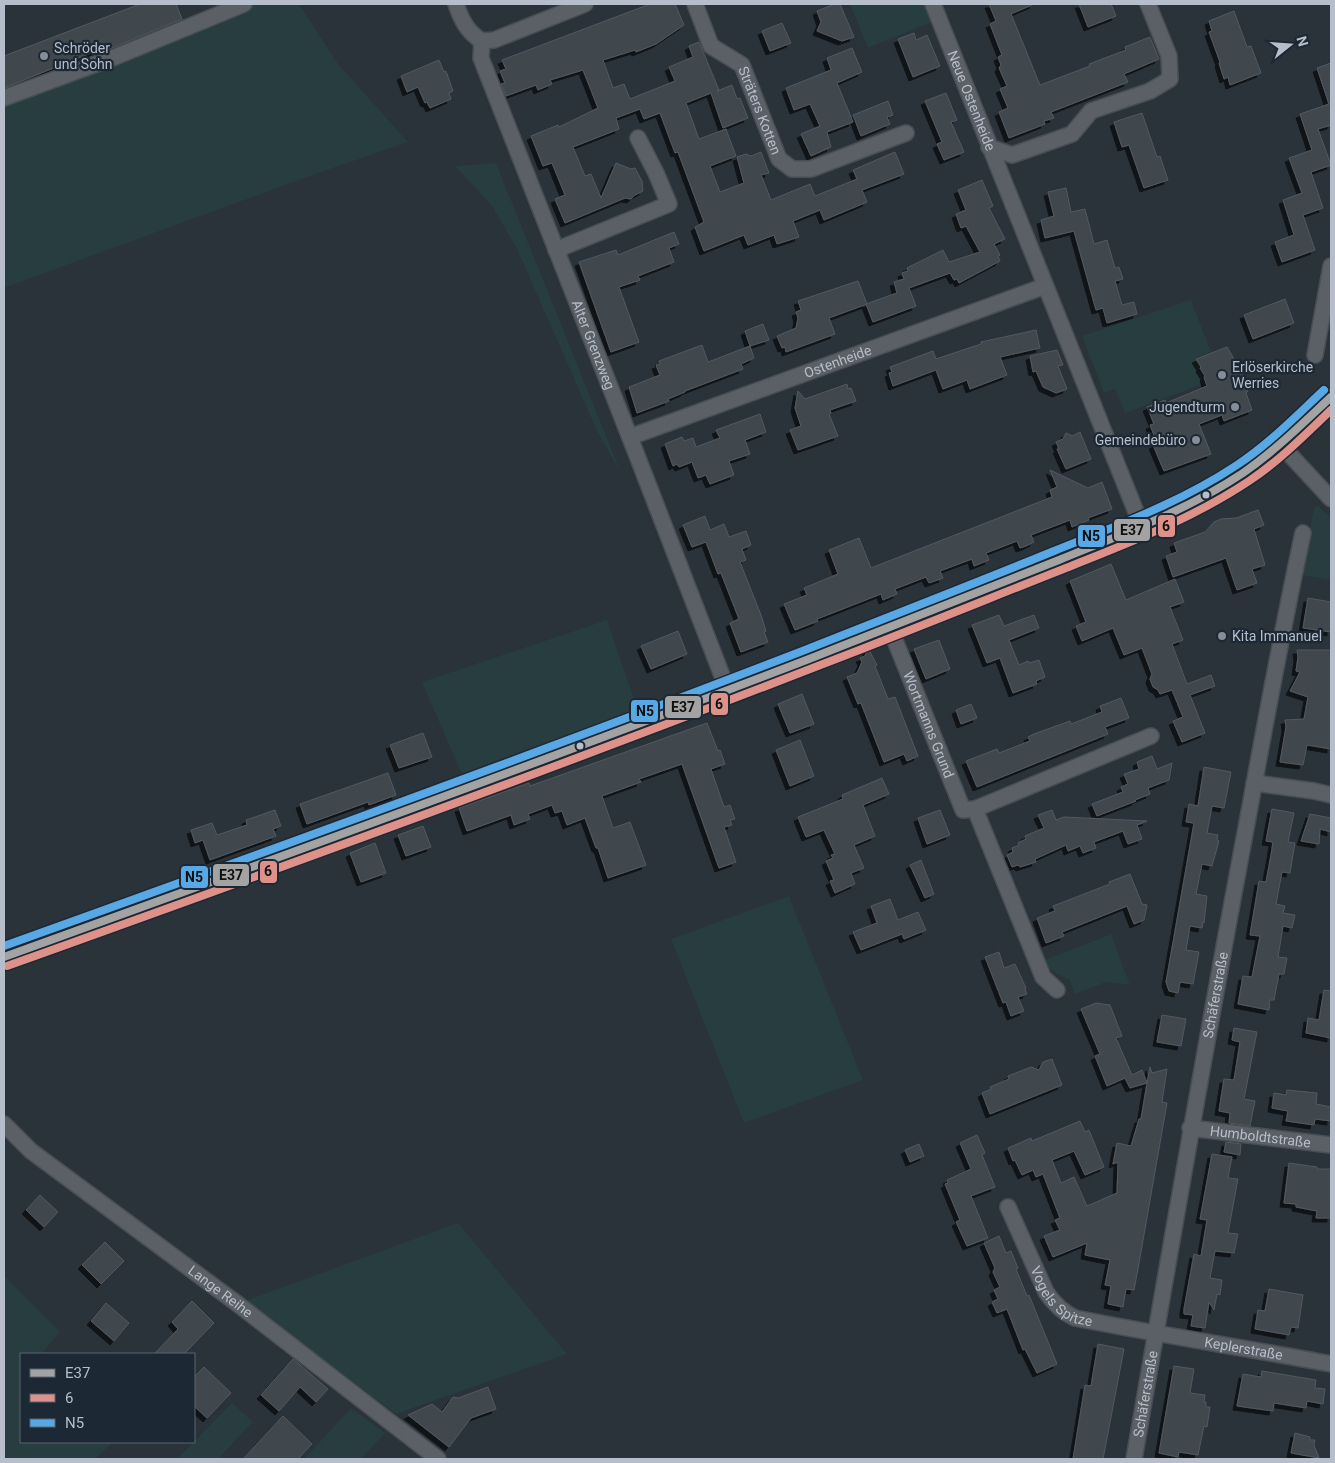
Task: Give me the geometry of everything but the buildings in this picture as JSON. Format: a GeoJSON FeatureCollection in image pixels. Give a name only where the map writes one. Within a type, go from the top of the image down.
{"type":"FeatureCollection","features":[{"type":"Feature","properties":{"kind":"street"},"geometry":{"type":"LineString","coordinates":[[4,98],[116,57],[244,4]]}},
{"type":"Feature","properties":{"kind":"street"},"geometry":{"type":"LineString","coordinates":[[456,4],[462,21],[473,36],[482,41],[494,40],[585,4]]}},
{"type":"Feature","properties":{"kind":"street","name":"Sträters Kotten"},"geometry":{"type":"LineString","coordinates":[[695,4],[711,46],[742,65],[779,159],[792,169],[811,169],[906,133]]}},
{"type":"Feature","properties":{"kind":"street","name":"Neue Ostenheide"},"geometry":{"type":"LineString","coordinates":[[933,4],[1045,286]]}},
{"type":"Feature","properties":{"kind":"street"},"geometry":{"type":"LineString","coordinates":[[989,147],[1012,155],[1072,134],[1091,111],[1150,91],[1170,79],[1169,56],[1148,4]]}},
{"type":"Feature","properties":{"kind":"street","name":"Alter Grenzweg"},"geometry":{"type":"LineString","coordinates":[[482,41],[481,58],[728,691]]}},
{"type":"Feature","properties":{"kind":"street"},"geometry":{"type":"LineString","coordinates":[[556,250],[669,204],[638,138]]}},
{"type":"Feature","properties":{"kind":"street"},"geometry":{"type":"LineString","coordinates":[[1315,355],[1331,266]]}},
{"type":"Feature","properties":{"kind":"street"},"geometry":{"type":"LineString","coordinates":[[1045,286],[1142,527]]}},
{"type":"Feature","properties":{"kind":"street","name":"Ostenheide"},"geometry":{"type":"LineString","coordinates":[[630,437],[1045,286]]}},
{"type":"Feature","properties":{"kind":"street"},"geometry":{"type":"LineString","coordinates":[[4,957],[359,829],[728,691],[1142,527],[1206,496],[1242,474],[1280,444],[1331,397]]}},
{"type":"Feature","properties":{"kind":"street"},"geometry":{"type":"LineString","coordinates":[[1280,444],[1331,499]]}},
{"type":"Feature","properties":{"kind":"street","name":"Schäferstraße"},"geometry":{"type":"LineString","coordinates":[[1134,1459],[1190,1128],[1303,533]]}},
{"type":"Feature","properties":{"kind":"street","name":"Wortmanns Grund"},"geometry":{"type":"LineString","coordinates":[[890,628],[963,810],[976,809]]}},
{"type":"Feature","properties":{"kind":"street"},"geometry":{"type":"LineString","coordinates":[[1057,990],[1043,977],[976,809],[1151,736]]}},
{"type":"Feature","properties":{"kind":"street"},"geometry":{"type":"LineString","coordinates":[[1254,783],[1314,791],[1331,796]]}},
{"type":"Feature","properties":{"kind":"street","name":"Lange Reihe"},"geometry":{"type":"LineString","coordinates":[[4,1124],[31,1151],[234,1302],[438,1459]]}},
{"type":"Feature","properties":{"kind":"street","name":"Humboldtstraße"},"geometry":{"type":"LineString","coordinates":[[1190,1128],[1331,1144]]}},
{"type":"Feature","properties":{"kind":"street","name":"Vogels Spitze"},"geometry":{"type":"LineString","coordinates":[[1008,1207],[1046,1292],[1053,1303],[1075,1318],[1156,1334]]}},
{"type":"Feature","properties":{"kind":"street","name":"Keplerstraße"},"geometry":{"type":"LineString","coordinates":[[1156,1334],[1331,1364]]}},
{"type":"Feature","properties":{"kind":"green space"},"geometry":{"type":"Polygon","coordinates":[[[252,4],[299,4],[338,64],[408,142],[4,288],[4,102],[252,4]]]}},
{"type":"Feature","properties":{"kind":"green space"},"geometry":{"type":"Polygon","coordinates":[[[850,4],[925,4],[932,22],[868,48],[850,4]]]}},
{"type":"Feature","properties":{"kind":"green space"},"geometry":{"type":"Polygon","coordinates":[[[496,163],[621,473],[598,433],[516,247],[492,206],[455,166],[496,163]]]}},
{"type":"Feature","properties":{"kind":"green space"},"geometry":{"type":"Polygon","coordinates":[[[1191,300],[1211,352],[1196,357],[1206,383],[1125,413],[1115,389],[1104,393],[1082,336],[1191,300]]]}},
{"type":"Feature","properties":{"kind":"green space"},"geometry":{"type":"Polygon","coordinates":[[[1318,506],[1331,518],[1331,580],[1301,575],[1314,508],[1318,506]]]}},
{"type":"Feature","properties":{"kind":"green space"},"geometry":{"type":"Polygon","coordinates":[[[607,620],[639,713],[463,777],[422,682],[607,620]]]}},
{"type":"Feature","properties":{"kind":"green space"},"geometry":{"type":"Polygon","coordinates":[[[789,896],[863,1080],[744,1123],[671,939],[789,896]]]}},
{"type":"Feature","properties":{"kind":"green space"},"geometry":{"type":"Polygon","coordinates":[[[1111,934],[1130,985],[1106,982],[1075,994],[1069,979],[1057,974],[1045,960],[1111,934]]]}},
{"type":"Feature","properties":{"kind":"green space"},"geometry":{"type":"Polygon","coordinates":[[[458,1223],[567,1354],[396,1414],[245,1301],[458,1223]]]}},
{"type":"Feature","properties":{"kind":"green space"},"geometry":{"type":"Polygon","coordinates":[[[4,1276],[60,1332],[42,1353],[20,1353],[20,1443],[112,1443],[95,1459],[4,1459],[4,1276]]]}},
{"type":"Feature","properties":{"kind":"green space"},"geometry":{"type":"Polygon","coordinates":[[[232,1403],[253,1422],[218,1459],[177,1459],[193,1443],[195,1443],[195,1441],[232,1403]]]}},
{"type":"Feature","properties":{"kind":"green space"},"geometry":{"type":"Polygon","coordinates":[[[351,1408],[385,1433],[361,1459],[304,1459],[351,1408]]]}},
{"type":"Feature","properties":{"kind":"transit line","name":"N5"},"geometry":{"type":"LineString","coordinates":[[4,946],[505,764],[805,650],[1124,523],[1193,491],[1237,465],[1271,439],[1324,390]]}},
{"type":"Feature","properties":{"kind":"transit line","name":"E37"},"geometry":{"type":"LineString","coordinates":[[4,957],[307,847],[809,659],[1130,531],[1199,499],[1243,473],[1278,446],[1331,397]]}},
{"type":"Feature","properties":{"kind":"transit line","name":"6"},"geometry":{"type":"LineString","coordinates":[[7,966],[620,742],[1136,540],[1205,507],[1249,481],[1302,438],[1331,410]]}},
{"type":"Feature","properties":{"kind":"place","name":"Schröder und Sohn"},"geometry":{"type":"Point","coordinates":[44,56]}},
{"type":"Feature","properties":{"kind":"place","name":"Erlöserkirche Werries"},"geometry":{"type":"Point","coordinates":[1222,375]}},
{"type":"Feature","properties":{"kind":"place","name":"Jugendturm"},"geometry":{"type":"Point","coordinates":[1235,407]}},
{"type":"Feature","properties":{"kind":"place","name":"Gemeindebüro"},"geometry":{"type":"Point","coordinates":[1196,440]}},
{"type":"Feature","properties":{"kind":"place","name":"Kita Immanuel"},"geometry":{"type":"Point","coordinates":[1222,636]}}]}
